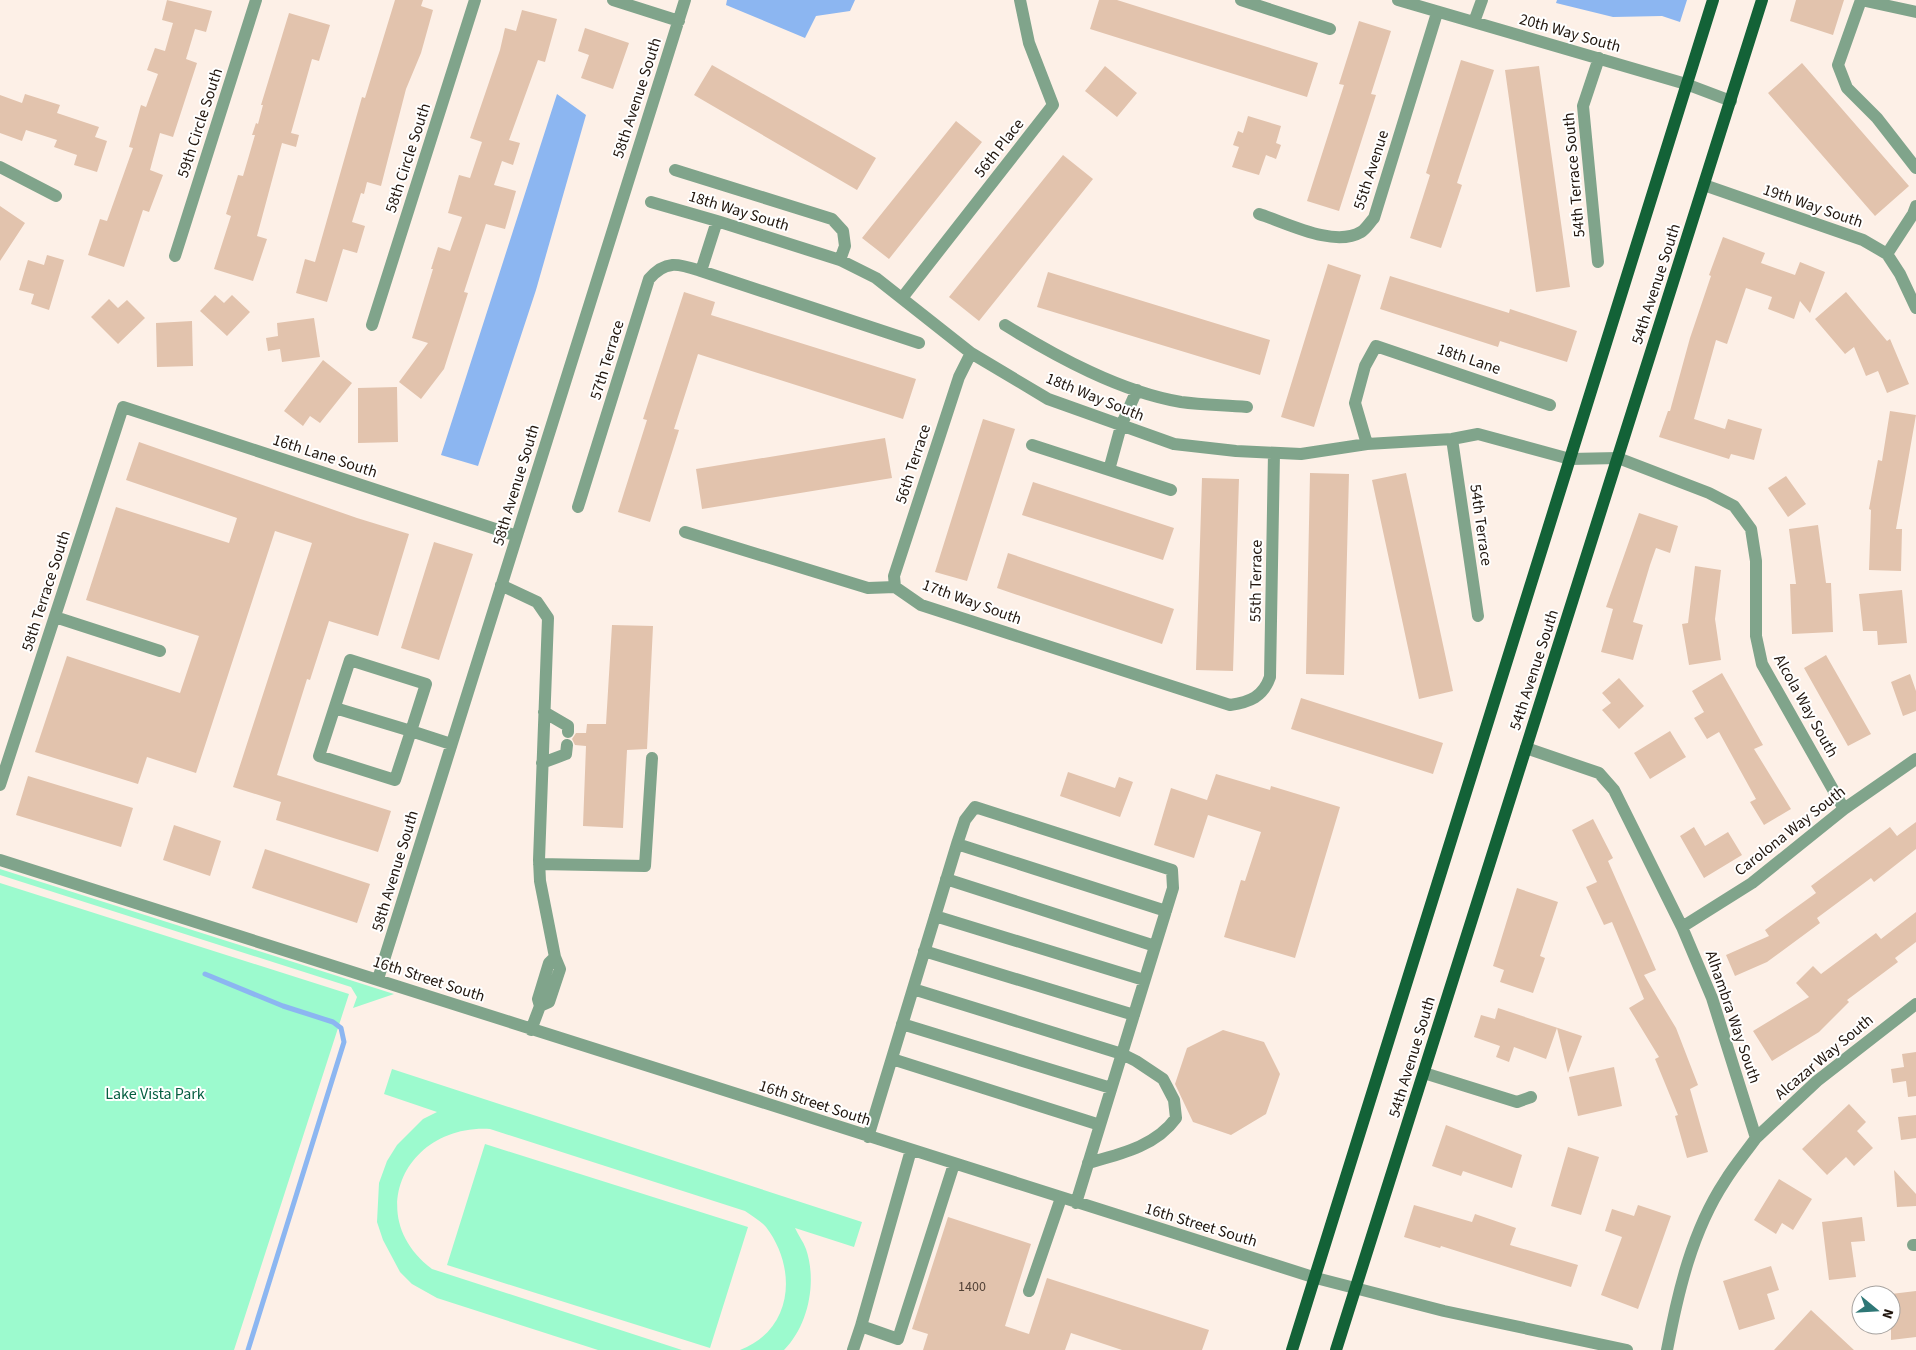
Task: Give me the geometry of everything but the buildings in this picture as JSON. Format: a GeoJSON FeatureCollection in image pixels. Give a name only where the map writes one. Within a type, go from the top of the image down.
{"type":"FeatureCollection","features":[{"type":"Feature","properties":{"kind":"main road","name":"54th Avenue South"},"geometry":{"type":"LineString","coordinates":[[1292,1350],[1713,0]]}},
{"type":"Feature","properties":{"kind":"main road","name":"54th Avenue South"},"geometry":{"type":"LineString","coordinates":[[1336,1350],[1762,0]]}},
{"type":"Feature","properties":{"kind":"street","name":"59th Circle South"},"geometry":{"type":"LineString","coordinates":[[175,256],[256,0]]}},
{"type":"Feature","properties":{"kind":"street","name":"58th Circle South"},"geometry":{"type":"LineString","coordinates":[[372,325],[475,0]]}},
{"type":"Feature","properties":{"kind":"street"},"geometry":{"type":"LineString","coordinates":[[613,0],[680,21]]}},
{"type":"Feature","properties":{"kind":"street","name":"58th Avenue South"},"geometry":{"type":"LineString","coordinates":[[378,979],[680,21],[685,0]]}},
{"type":"Feature","properties":{"kind":"street","name":"56th Place"},"geometry":{"type":"LineString","coordinates":[[902,298],[1053,105],[1029,43],[1020,0]]}},
{"type":"Feature","properties":{"kind":"street"},"geometry":{"type":"LineString","coordinates":[[1240,0],[1330,29]]}},
{"type":"Feature","properties":{"kind":"street","name":"20th Way South"},"geometry":{"type":"LineString","coordinates":[[1398,0],[1437,13],[1686,84],[1731,101]]}},
{"type":"Feature","properties":{"kind":"street"},"geometry":{"type":"LineString","coordinates":[[1474,22],[1482,0]]}},
{"type":"Feature","properties":{"kind":"street"},"geometry":{"type":"LineString","coordinates":[[1916,12],[1861,0],[1838,65],[1847,88],[1877,118],[1916,168]]}},
{"type":"Feature","properties":{"kind":"street","name":"55th Avenue"},"geometry":{"type":"LineString","coordinates":[[1259,214],[1330,238],[1346,238],[1362,232],[1374,218],[1437,13]]}},
{"type":"Feature","properties":{"kind":"street","name":"54th Terrace South"},"geometry":{"type":"LineString","coordinates":[[1598,262],[1583,106],[1599,58]]}},
{"type":"Feature","properties":{"kind":"street"},"geometry":{"type":"LineString","coordinates":[[0,168],[56,196]]}},
{"type":"Feature","properties":{"kind":"street"},"geometry":{"type":"LineString","coordinates":[[675,170],[832,219],[843,231],[845,246],[840,260]]}},
{"type":"Feature","properties":{"kind":"street","name":"19th Way South"},"geometry":{"type":"LineString","coordinates":[[1704,185],[1863,240],[1887,254],[1900,274],[1916,308]]}},
{"type":"Feature","properties":{"kind":"street","name":"18th Way South"},"geometry":{"type":"LineString","coordinates":[[651,202],[840,260],[876,278],[971,353],[1048,399],[1174,444],[1301,454],[1367,444],[1452,439],[1478,434],[1570,459],[1618,458]]}},
{"type":"Feature","properties":{"kind":"street"},"geometry":{"type":"LineString","coordinates":[[1887,254],[1914,214],[1916,206]]}},
{"type":"Feature","properties":{"kind":"street"},"geometry":{"type":"LineString","coordinates":[[701,271],[718,221]]}},
{"type":"Feature","properties":{"kind":"street","name":"57th Terrace"},"geometry":{"type":"LineString","coordinates":[[578,507],[650,278],[658,268],[673,264],[701,271],[919,343]]}},
{"type":"Feature","properties":{"kind":"street"},"geometry":{"type":"LineString","coordinates":[[1005,326],[1049,352],[1137,390],[1181,402],[1247,407]]}},
{"type":"Feature","properties":{"kind":"street","name":"18th Lane"},"geometry":{"type":"LineString","coordinates":[[1367,444],[1356,403],[1365,366],[1376,346],[1550,405]]}},
{"type":"Feature","properties":{"kind":"street","name":"56th Terrace"},"geometry":{"type":"LineString","coordinates":[[895,586],[894,576],[959,377],[971,353]]}},
{"type":"Feature","properties":{"kind":"street"},"geometry":{"type":"LineString","coordinates":[[1109,470],[1121,426],[1137,390]]}},
{"type":"Feature","properties":{"kind":"street","name":"16th Lane South"},"geometry":{"type":"LineString","coordinates":[[123,407],[517,536]]}},
{"type":"Feature","properties":{"kind":"street","name":"58th Terrace South"},"geometry":{"type":"LineString","coordinates":[[0,785],[123,407]]}},
{"type":"Feature","properties":{"kind":"street","name":"54th Terrace"},"geometry":{"type":"LineString","coordinates":[[1452,439],[1478,616]]}},
{"type":"Feature","properties":{"kind":"street"},"geometry":{"type":"LineString","coordinates":[[1032,445],[1171,490]]}},
{"type":"Feature","properties":{"kind":"street","name":"55th Terrace"},"geometry":{"type":"LineString","coordinates":[[1249,702],[1266,689],[1270,677],[1274,453]]}},
{"type":"Feature","properties":{"kind":"street","name":"Alcola Way South"},"geometry":{"type":"LineString","coordinates":[[1618,458],[1718,497],[1734,506],[1751,529],[1756,561],[1756,636],[1762,664],[1844,809]]}},
{"type":"Feature","properties":{"kind":"street"},"geometry":{"type":"LineString","coordinates":[[685,532],[868,588],[895,586]]}},
{"type":"Feature","properties":{"kind":"street"},"geometry":{"type":"LineString","coordinates":[[501,585],[537,602],[548,618],[539,864],[540,881],[555,957],[560,969],[549,1002],[540,1006],[530,1030]]}},
{"type":"Feature","properties":{"kind":"street","name":"17th Way South"},"geometry":{"type":"LineString","coordinates":[[895,586],[922,605],[1230,705],[1249,702]]}},
{"type":"Feature","properties":{"kind":"street"},"geometry":{"type":"LineString","coordinates":[[54,617],[160,651]]}},
{"type":"Feature","properties":{"kind":"street"},"geometry":{"type":"LineString","coordinates":[[350,660],[426,684],[410,731],[395,780],[319,756],[350,660]]}},
{"type":"Feature","properties":{"kind":"street"},"geometry":{"type":"LineString","coordinates":[[335,708],[451,744]]}},
{"type":"Feature","properties":{"kind":"street"},"geometry":{"type":"LineString","coordinates":[[542,763],[566,754],[568,726],[544,712]]}},
{"type":"Feature","properties":{"kind":"street","name":"Alhambra Way South"},"geometry":{"type":"LineString","coordinates":[[1526,748],[1600,773],[1614,790],[1682,927],[1712,998],[1756,1138]]}},
{"type":"Feature","properties":{"kind":"street"},"geometry":{"type":"LineString","coordinates":[[539,864],[645,866],[652,758]]}},
{"type":"Feature","properties":{"kind":"street","name":"Carolona Way South"},"geometry":{"type":"LineString","coordinates":[[1682,927],[1752,883],[1844,809],[1916,759]]}},
{"type":"Feature","properties":{"kind":"street"},"geometry":{"type":"LineString","coordinates":[[868,1136],[957,844],[965,820],[975,807],[1172,870],[1173,888],[1076,1202]]}},
{"type":"Feature","properties":{"kind":"street"},"geometry":{"type":"LineString","coordinates":[[957,844],[1166,910]]}},
{"type":"Feature","properties":{"kind":"street","name":"16th Street South"},"geometry":{"type":"LineString","coordinates":[[0,860],[378,979],[530,1030],[1316,1278],[1444,1311],[1627,1350]]}},
{"type":"Feature","properties":{"kind":"street"},"geometry":{"type":"LineString","coordinates":[[946,879],[1155,946]]}},
{"type":"Feature","properties":{"kind":"street"},"geometry":{"type":"LineString","coordinates":[[934,916],[1144,980]]}},
{"type":"Feature","properties":{"kind":"street"},"geometry":{"type":"LineString","coordinates":[[924,950],[1134,1015]]}},
{"type":"Feature","properties":{"kind":"street"},"geometry":{"type":"LineString","coordinates":[[913,989],[1122,1054],[1163,1079],[1174,1100],[1176,1118],[1166,1132],[1129,1152],[1088,1163]]}},
{"type":"Feature","properties":{"kind":"street","name":"Alcazar Way South"},"geometry":{"type":"LineString","coordinates":[[1756,1138],[1817,1081],[1916,1004]]}},
{"type":"Feature","properties":{"kind":"street"},"geometry":{"type":"LineString","coordinates":[[902,1024],[1111,1088]]}},
{"type":"Feature","properties":{"kind":"street"},"geometry":{"type":"LineString","coordinates":[[892,1059],[1100,1125]]}},
{"type":"Feature","properties":{"kind":"street"},"geometry":{"type":"LineString","coordinates":[[1424,1073],[1517,1102],[1532,1097]]}},
{"type":"Feature","properties":{"kind":"street"},"geometry":{"type":"LineString","coordinates":[[1667,1350],[1675,1304],[1699,1230],[1724,1182],[1756,1138]]}},
{"type":"Feature","properties":{"kind":"street"},"geometry":{"type":"LineString","coordinates":[[853,1350],[911,1150]]}},
{"type":"Feature","properties":{"kind":"street"},"geometry":{"type":"LineString","coordinates":[[861,1326],[897,1344],[954,1164]]}},
{"type":"Feature","properties":{"kind":"street"},"geometry":{"type":"LineString","coordinates":[[1029,1290],[1061,1198]]}},
{"type":"Feature","properties":{"kind":"green space"},"geometry":{"type":"Polygon","coordinates":[[[0,869],[394,994],[353,1008],[357,997],[351,987],[0,875],[0,869]]]}},
{"type":"Feature","properties":{"kind":"green space","name":"Lake Vista Park"},"geometry":{"type":"Polygon","coordinates":[[[0,883],[349,994],[234,1350],[0,1350],[0,883]]]}},
{"type":"Feature","properties":{"kind":"green space"},"geometry":{"type":"Polygon","coordinates":[[[392,1069],[862,1222],[854,1247],[795,1228],[806,1249],[811,1275],[809,1302],[800,1328],[784,1350],[740,1350],[758,1341],[771,1328],[780,1313],[785,1297],[786,1279],[783,1261],[766,1227],[759,1221],[745,1211],[490,1129],[461,1131],[436,1141],[416,1157],[403,1177],[397,1200],[400,1224],[411,1248],[432,1269],[682,1350],[598,1350],[437,1298],[412,1284],[400,1272],[383,1240],[377,1222],[379,1183],[387,1161],[397,1145],[423,1119],[437,1112],[384,1094],[392,1069]]]}},
{"type":"Feature","properties":{"kind":"green space"},"geometry":{"type":"Polygon","coordinates":[[[485,1144],[748,1227],[710,1348],[447,1265],[485,1144]]]}},
{"type":"Feature","properties":{"kind":"water"},"geometry":{"type":"Polygon","coordinates":[[[727,0],[855,0],[850,11],[816,16],[805,38],[726,5],[727,0]]]}},
{"type":"Feature","properties":{"kind":"water"},"geometry":{"type":"Polygon","coordinates":[[[1557,0],[1687,0],[1680,22],[1662,16],[1613,17],[1556,3],[1557,0]]]}},
{"type":"Feature","properties":{"kind":"water"},"geometry":{"type":"Polygon","coordinates":[[[557,94],[586,115],[536,290],[478,466],[441,455],[557,94]]]}},
{"type":"Feature","properties":{"kind":"waterway"},"geometry":{"type":"LineString","coordinates":[[205,974],[283,1006],[333,1022],[341,1028],[344,1042],[248,1350]]}}]}
